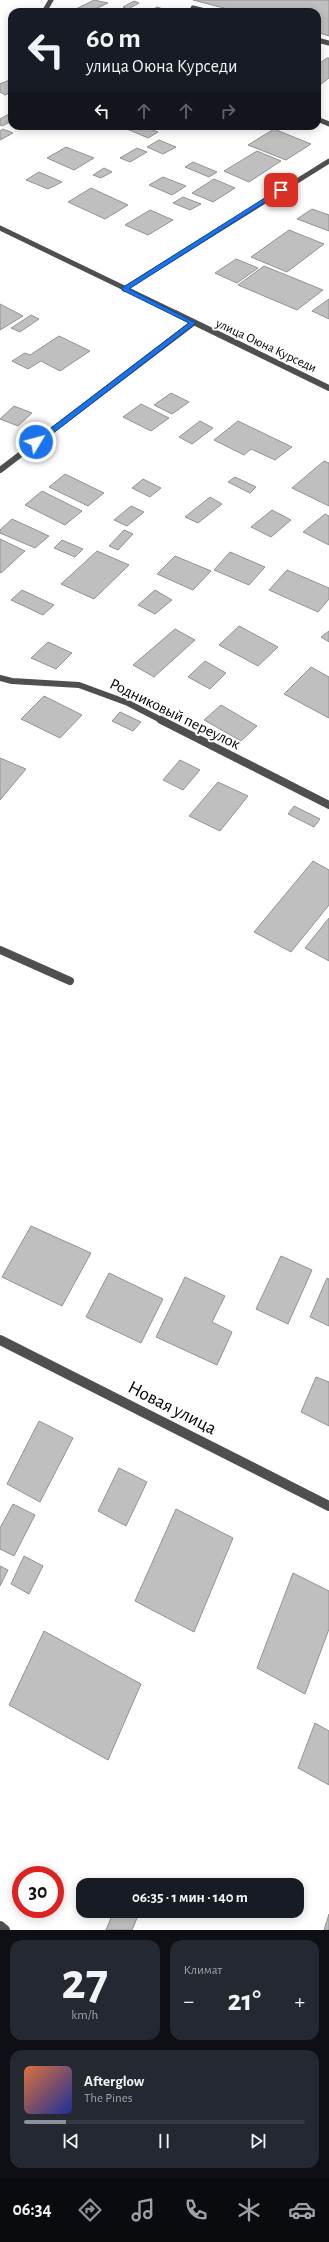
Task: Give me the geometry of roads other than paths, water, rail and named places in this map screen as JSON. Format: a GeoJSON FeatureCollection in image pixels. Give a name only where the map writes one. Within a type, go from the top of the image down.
{"type":"FeatureCollection","features":[{"type":"Feature","properties":{"kind":"street"},"geometry":{"type":"LineString","coordinates":[[124,289],[329,160]]}},
{"type":"Feature","properties":{"kind":"street","name":"улица Оюна Курседи"},"geometry":{"type":"LineString","coordinates":[[0,228],[329,388]]}},
{"type":"Feature","properties":{"kind":"street"},"geometry":{"type":"LineString","coordinates":[[0,470],[193,323]]}},
{"type":"Feature","properties":{"kind":"street","name":"Родниковый переулок"},"geometry":{"type":"LineString","coordinates":[[0,678],[12,681],[79,685],[128,703],[265,774],[329,805]]}},
{"type":"Feature","properties":{"kind":"street"},"geometry":{"type":"LineString","coordinates":[[0,950],[70,981]]}},
{"type":"Feature","properties":{"kind":"street","name":"Новая улица"},"geometry":{"type":"LineString","coordinates":[[0,1340],[329,1506]]}},
{"type":"Feature","properties":{"kind":"street"},"geometry":{"type":"LineString","coordinates":[[0,1926],[5,1930]]}}]}
